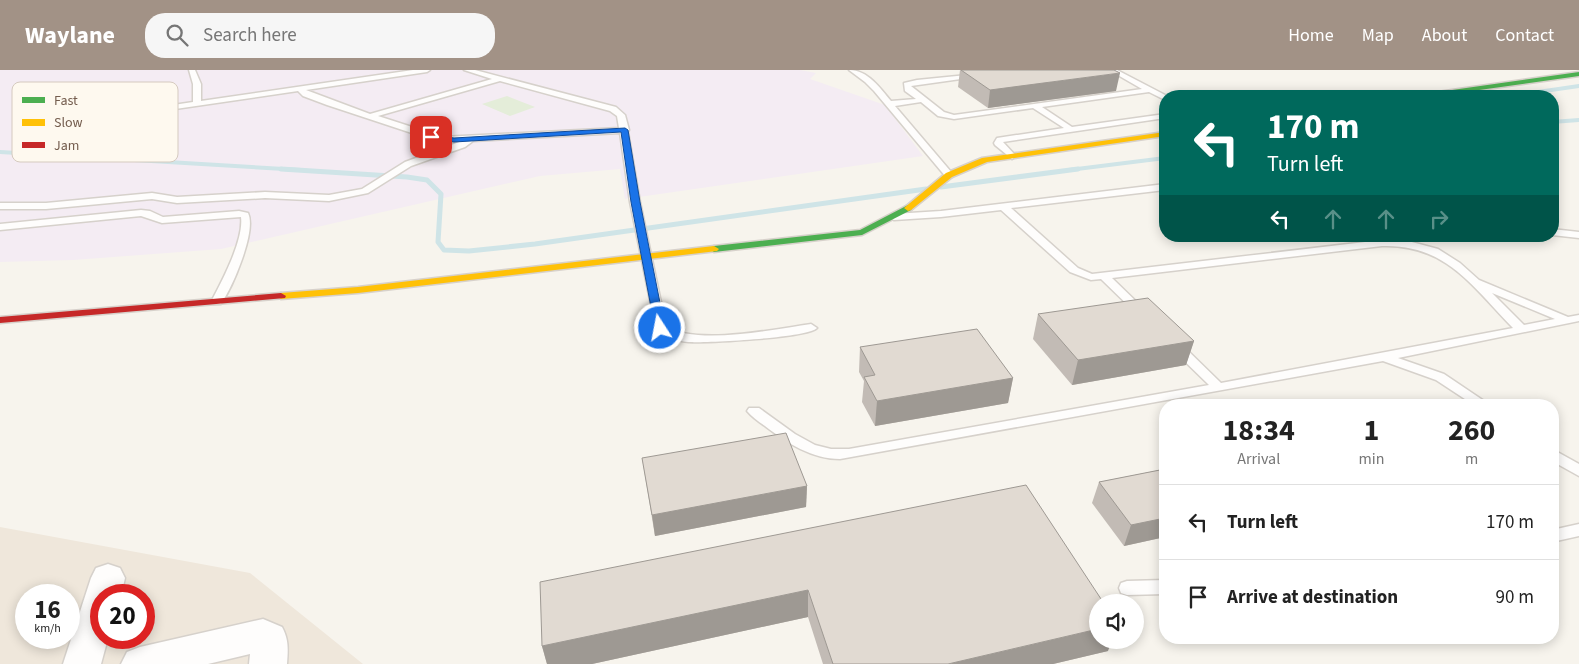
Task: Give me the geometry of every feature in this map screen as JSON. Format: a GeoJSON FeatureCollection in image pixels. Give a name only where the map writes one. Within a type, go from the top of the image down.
{"type":"FeatureCollection","features":[{"type":"Feature","properties":{"kind":"street"},"geometry":{"type":"LineString","coordinates":[[1466,90],[1579,74]]}},
{"type":"Feature","properties":{"kind":"street"},"geometry":{"type":"LineString","coordinates":[[1503,90],[1579,79]]}},
{"type":"Feature","properties":{"kind":"street"},"geometry":{"type":"LineString","coordinates":[[0,309],[414,275],[854,223],[874,225],[894,217],[923,197],[945,177],[985,160],[1159,135]]}},
{"type":"Feature","properties":{"kind":"street"},"geometry":{"type":"LineString","coordinates":[[977,164],[991,165],[1159,140]]}},
{"type":"Feature","properties":{"kind":"street"},"geometry":{"type":"LineString","coordinates":[[0,320],[405,285],[645,248]]}},
{"type":"Feature","properties":{"kind":"street"},"geometry":{"type":"LineString","coordinates":[[140,664],[263,635],[269,638],[268,664]]}},
{"type":"Feature","properties":{"kind":"street"},"geometry":{"type":"LineString","coordinates":[[82,664],[90,637]]}},
{"type":"Feature","properties":{"kind":"lane"},"geometry":{"type":"LineString","coordinates":[[192,70],[197,84],[197,103]]}},
{"type":"Feature","properties":{"kind":"lane"},"geometry":{"type":"LineString","coordinates":[[178,106],[426,70]]}},
{"type":"Feature","properties":{"kind":"lane"},"geometry":{"type":"LineString","coordinates":[[467,70],[613,109],[621,115],[660,328],[663,332],[670,335],[712,339],[811,328]]}},
{"type":"Feature","properties":{"kind":"lane"},"geometry":{"type":"LineString","coordinates":[[852,70],[872,84],[945,177]]}},
{"type":"Feature","properties":{"kind":"lane"},"geometry":{"type":"LineString","coordinates":[[1112,70],[1159,95]]}},
{"type":"Feature","properties":{"kind":"lane"},"geometry":{"type":"LineString","coordinates":[[986,74],[917,82],[907,86],[941,114],[954,116],[1150,90]]}},
{"type":"Feature","properties":{"kind":"lane"},"geometry":{"type":"LineString","coordinates":[[370,116],[501,79]]}},
{"type":"Feature","properties":{"kind":"lane"},"geometry":{"type":"LineString","coordinates":[[299,88],[306,94],[442,140],[625,130]]}},
{"type":"Feature","properties":{"kind":"lane"},"geometry":{"type":"LineString","coordinates":[[889,104],[922,100]]}},
{"type":"Feature","properties":{"kind":"lane"},"geometry":{"type":"LineString","coordinates":[[1035,106],[1070,129]]}},
{"type":"Feature","properties":{"kind":"lane"},"geometry":{"type":"LineString","coordinates":[[1012,156],[998,143],[1000,140],[1159,117]]}},
{"type":"Feature","properties":{"kind":"lane"},"geometry":{"type":"LineString","coordinates":[[0,206],[46,206],[152,196],[172,200],[265,195],[329,198],[359,193],[418,160],[462,145],[470,139]]}},
{"type":"Feature","properties":{"kind":"lane"},"geometry":{"type":"LineString","coordinates":[[894,217],[942,214],[1159,188]]}},
{"type":"Feature","properties":{"kind":"lane"},"geometry":{"type":"LineString","coordinates":[[0,227],[147,213],[166,205],[172,200]]}},
{"type":"Feature","properties":{"kind":"lane"},"geometry":{"type":"LineString","coordinates":[[29,223],[34,213],[46,206]]}},
{"type":"Feature","properties":{"kind":"lane"},"geometry":{"type":"LineString","coordinates":[[1004,206],[1074,270],[1091,277],[1402,242],[1435,251],[1451,260],[1522,330]]}},
{"type":"Feature","properties":{"kind":"lane"},"geometry":{"type":"LineString","coordinates":[[147,213],[162,220],[230,213],[245,215],[246,223],[238,254],[217,302]]}},
{"type":"Feature","properties":{"kind":"lane"},"geometry":{"type":"LineString","coordinates":[[1559,233],[1579,235]]}},
{"type":"Feature","properties":{"kind":"lane"},"geometry":{"type":"LineString","coordinates":[[1104,276],[1147,318]]}},
{"type":"Feature","properties":{"kind":"lane"},"geometry":{"type":"LineString","coordinates":[[1471,280],[1566,320]]}},
{"type":"Feature","properties":{"kind":"lane"},"geometry":{"type":"LineString","coordinates":[[754,411],[790,438],[812,449],[832,454],[855,454],[1385,357],[1579,318]]}},
{"type":"Feature","properties":{"kind":"lane"},"geometry":{"type":"LineString","coordinates":[[1168,339],[1218,387]]}},
{"type":"Feature","properties":{"kind":"lane"},"geometry":{"type":"LineString","coordinates":[[1385,357],[1440,377],[1474,399]]}},
{"type":"Feature","properties":{"kind":"lane"},"geometry":{"type":"LineString","coordinates":[[1559,458],[1579,471]]}},
{"type":"Feature","properties":{"kind":"lane"},"geometry":{"type":"LineString","coordinates":[[1559,534],[1579,530]]}},
{"type":"Feature","properties":{"kind":"lane"},"geometry":{"type":"LineString","coordinates":[[1127,588],[1159,587]]}},
{"type":"Feature","properties":{"kind":"shaded area"},"geometry":{"type":"Polygon","coordinates":[[[0,70],[800,70],[816,73],[810,79],[885,105],[923,156],[625,199],[620,169],[540,176],[221,249],[73,260],[0,262],[0,70]]]}},
{"type":"Feature","properties":{"kind":"shaded area"},"geometry":{"type":"Polygon","coordinates":[[[0,527],[250,573],[363,664],[0,664],[0,527]]]}},
{"type":"Feature","properties":{"kind":"green space"},"geometry":{"type":"Polygon","coordinates":[[[507,96],[535,107],[510,116],[482,104],[507,96]]]}},
{"type":"Feature","properties":{"kind":"building"},"geometry":{"type":"Polygon","coordinates":[[[961,70],[1114,70],[1120,73],[990,90],[961,70]]]}},
{"type":"Feature","properties":{"kind":"building"},"geometry":{"type":"Polygon","coordinates":[[[1148,298],[1194,341],[1078,360],[1038,314],[1148,298]]]}},
{"type":"Feature","properties":{"kind":"building"},"geometry":{"type":"Polygon","coordinates":[[[977,329],[1013,378],[877,401],[864,377],[875,375],[860,347],[977,329]]]}},
{"type":"Feature","properties":{"kind":"building"},"geometry":{"type":"Polygon","coordinates":[[[786,433],[807,486],[652,515],[642,458],[786,433]]]}},
{"type":"Feature","properties":{"kind":"building"},"geometry":{"type":"Polygon","coordinates":[[[1159,470],[1159,519],[1131,525],[1099,482],[1159,470]]]}},
{"type":"Feature","properties":{"kind":"building"},"geometry":{"type":"Polygon","coordinates":[[[1026,485],[1098,594],[1089,594],[1089,631],[948,664],[833,664],[808,590],[542,646],[540,582],[1026,485]]]}},
{"type":"Feature","properties":{"kind":"waterway"},"geometry":{"type":"LineString","coordinates":[[1551,90],[1579,86]]}},
{"type":"Feature","properties":{"kind":"waterway"},"geometry":{"type":"LineString","coordinates":[[1559,121],[1579,120]]}},
{"type":"Feature","properties":{"kind":"waterway"},"geometry":{"type":"LineString","coordinates":[[0,152],[12,153]]}},
{"type":"Feature","properties":{"kind":"waterway"},"geometry":{"type":"LineString","coordinates":[[1069,170],[1159,159]]}},
{"type":"Feature","properties":{"kind":"waterway"},"geometry":{"type":"LineString","coordinates":[[167,162],[301,170]]}},
{"type":"Feature","properties":{"kind":"waterway"},"geometry":{"type":"LineString","coordinates":[[281,169],[427,180],[441,194],[438,242],[444,250],[469,251],[535,244],[926,189]]}},
{"type":"Feature","properties":{"kind":"waterway"},"geometry":{"type":"LineString","coordinates":[[941,187],[1078,169]]}},
{"type":"Feature","properties":{"kind":"traffic: fast"},"geometry":{"type":"LineString","coordinates":[[1466,90],[1579,74]]}},
{"type":"Feature","properties":{"kind":"traffic: fast"},"geometry":{"type":"LineString","coordinates":[[714,249],[862,232],[908,208]]}},
{"type":"Feature","properties":{"kind":"traffic: slow"},"geometry":{"type":"LineString","coordinates":[[908,208],[949,175],[985,160],[1159,135]]}},
{"type":"Feature","properties":{"kind":"traffic: slow"},"geometry":{"type":"LineString","coordinates":[[281,296],[358,290],[714,249]]}},
{"type":"Feature","properties":{"kind":"traffic: jam"},"geometry":{"type":"LineString","coordinates":[[0,320],[281,296]]}},
{"type":"Feature","properties":{"kind":"route"},"geometry":{"type":"LineString","coordinates":[[431,137],[442,140],[454,140],[625,130],[635,202],[644,238],[644,248],[660,328]]}}]}
